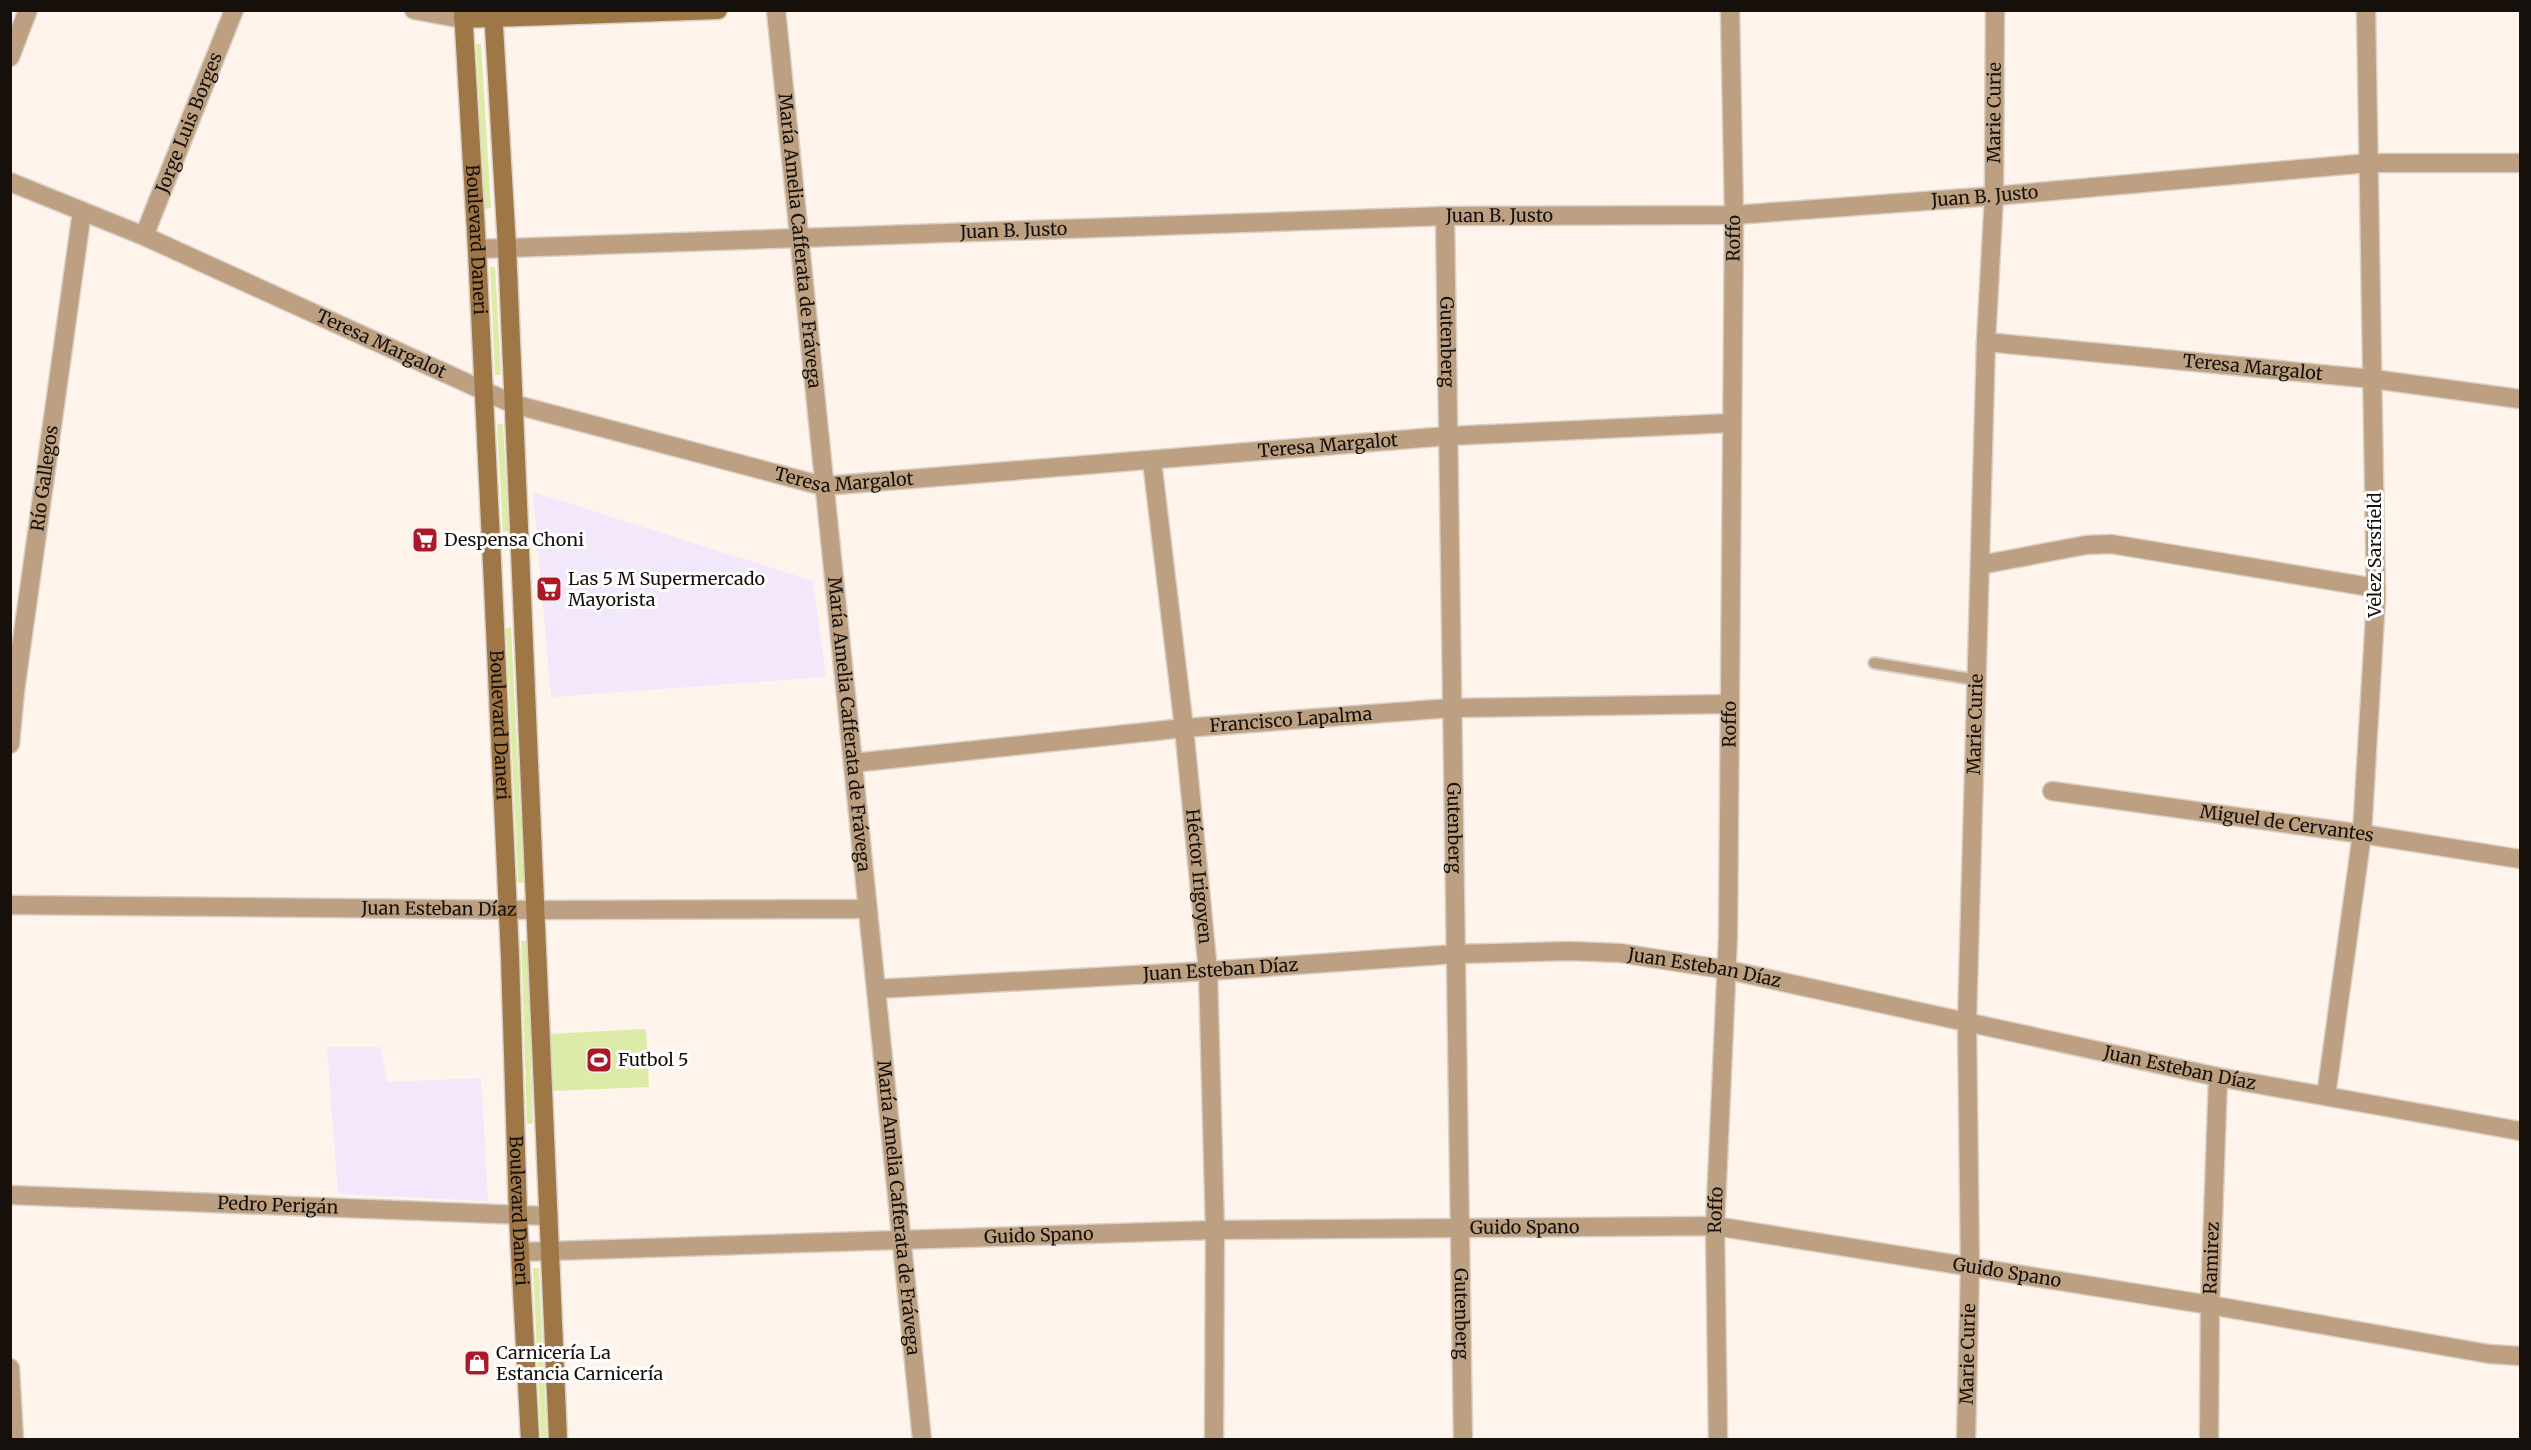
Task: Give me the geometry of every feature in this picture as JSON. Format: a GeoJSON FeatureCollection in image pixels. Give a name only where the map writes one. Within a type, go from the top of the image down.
{"type":"FeatureCollection","features":[{"type":"Feature","properties":{"kind":"main road"},"geometry":{"type":"LineString","coordinates":[[463,15],[718,10]]}},
{"type":"Feature","properties":{"kind":"main road","name":"Boulevard Daneri"},"geometry":{"type":"LineString","coordinates":[[493,14],[507,248],[537,910],[548,1252],[558,1440]]}},
{"type":"Feature","properties":{"kind":"main road","name":"Boulevard Daneri"},"geometry":{"type":"LineString","coordinates":[[463,15],[484,389],[508,910],[518,1215],[530,1440]]}},
{"type":"Feature","properties":{"kind":"main road"},"geometry":{"type":"LineString","coordinates":[[493,584],[521,584]]}},
{"type":"Feature","properties":{"kind":"main road"},"geometry":{"type":"LineString","coordinates":[[515,1137],[544,1137]]}},
{"type":"Feature","properties":{"kind":"street"},"geometry":{"type":"LineString","coordinates":[[10,57],[28,10]]}},
{"type":"Feature","properties":{"kind":"street","name":"Jorge Luis Borges"},"geometry":{"type":"LineString","coordinates":[[144,236],[234,10]]}},
{"type":"Feature","properties":{"kind":"street"},"geometry":{"type":"LineString","coordinates":[[414,10],[463,15]]}},
{"type":"Feature","properties":{"kind":"street","name":"María Amelia Cafferata de Frávega"},"geometry":{"type":"LineString","coordinates":[[776,10],[922,1440]]}},
{"type":"Feature","properties":{"kind":"street","name":"Roffo"},"geometry":{"type":"LineString","coordinates":[[1718,1440],[1715,1226],[1728,970],[1734,215],[1730,10]]}},
{"type":"Feature","properties":{"kind":"street","name":"Marie Curie"},"geometry":{"type":"LineString","coordinates":[[1966,1440],[1970,1267],[1967,1021],[1986,342],[1994,196],[1995,10]]}},
{"type":"Feature","properties":{"kind":"street","name":"Velez Sarsfield"},"geometry":{"type":"LineString","coordinates":[[2326,1096],[2362,834],[2376,588],[2366,10]]}},
{"type":"Feature","properties":{"kind":"street","name":"Juan B. Justo"},"geometry":{"type":"LineString","coordinates":[[477,249],[799,236],[1445,216],[1734,215],[1994,196],[2369,163],[2520,163]]}},
{"type":"Feature","properties":{"kind":"street","name":"Teresa Margalot"},"geometry":{"type":"LineString","coordinates":[[10,182],[144,236],[513,404],[823,486],[1448,436],[1731,423]]}},
{"type":"Feature","properties":{"kind":"street","name":"Río Gallegos"},"geometry":{"type":"LineString","coordinates":[[10,744],[13,691],[82,211]]}},
{"type":"Feature","properties":{"kind":"street","name":"Gutenberg"},"geometry":{"type":"LineString","coordinates":[[1445,216],[1463,1440]]}},
{"type":"Feature","properties":{"kind":"street","name":"Teresa Margalot"},"geometry":{"type":"LineString","coordinates":[[1986,342],[2373,379],[2520,399]]}},
{"type":"Feature","properties":{"kind":"street","name":"Héctor Irigoyen"},"geometry":{"type":"LineString","coordinates":[[1152,461],[1184,728],[1208,972],[1215,1230],[1214,1440]]}},
{"type":"Feature","properties":{"kind":"street"},"geometry":{"type":"LineString","coordinates":[[1980,565],[2086,545],[2111,544],[2376,588]]}},
{"type":"Feature","properties":{"kind":"street","name":"Francisco Lapalma"},"geometry":{"type":"LineString","coordinates":[[853,763],[1184,728],[1451,708],[1729,704]]}},
{"type":"Feature","properties":{"kind":"street","name":"Miguel de Cervantes"},"geometry":{"type":"LineString","coordinates":[[2052,791],[2362,834],[2520,859]]}},
{"type":"Feature","properties":{"kind":"street","name":"Juan Esteban Díaz"},"geometry":{"type":"LineString","coordinates":[[10,905],[508,910],[868,909]]}},
{"type":"Feature","properties":{"kind":"street","name":"Juan Esteban Díaz"},"geometry":{"type":"LineString","coordinates":[[876,989],[1208,972],[1456,954],[1569,951],[1620,953],[1728,970],[2218,1077],[2520,1131]]}},
{"type":"Feature","properties":{"kind":"street","name":"Ramirez"},"geometry":{"type":"LineString","coordinates":[[2209,1440],[2210,1305],[2218,1077]]}},
{"type":"Feature","properties":{"kind":"street","name":"Pedro Perigán"},"geometry":{"type":"LineString","coordinates":[[10,1195],[547,1216]]}},
{"type":"Feature","properties":{"kind":"street","name":"Guido Spano"},"geometry":{"type":"LineString","coordinates":[[520,1252],[1215,1230],[1715,1226],[2210,1305],[2489,1354],[2520,1356]]}},
{"type":"Feature","properties":{"kind":"street"},"geometry":{"type":"LineString","coordinates":[[10,1368],[14,1440]]}},
{"type":"Feature","properties":{"kind":"lane"},"geometry":{"type":"LineString","coordinates":[[1874,663],[1977,680]]}},
{"type":"Feature","properties":{"kind":"shaded area"},"geometry":{"type":"Polygon","coordinates":[[[533,492],[813,581],[826,677],[551,697],[533,492]]]}},
{"type":"Feature","properties":{"kind":"shaded area"},"geometry":{"type":"Polygon","coordinates":[[[327,1047],[381,1047],[387,1082],[481,1078],[488,1201],[338,1194],[327,1047]]]}},
{"type":"Feature","properties":{"kind":"green space"},"geometry":{"type":"Polygon","coordinates":[[[476,44],[481,44],[491,208],[485,209],[476,44]]]}},
{"type":"Feature","properties":{"kind":"green space"},"geometry":{"type":"Polygon","coordinates":[[[490,267],[495,267],[501,375],[495,375],[490,267]]]}},
{"type":"Feature","properties":{"kind":"green space"},"geometry":{"type":"Polygon","coordinates":[[[497,424],[503,424],[509,531],[503,532],[497,424]]]}},
{"type":"Feature","properties":{"kind":"green space"},"geometry":{"type":"Polygon","coordinates":[[[511,627],[524,883],[518,883],[506,628],[511,627]]]}},
{"type":"Feature","properties":{"kind":"green space"},"geometry":{"type":"Polygon","coordinates":[[[521,941],[527,941],[533,1123],[527,1124],[521,941]]]}},
{"type":"Feature","properties":{"kind":"green space","name":"Futbol 5"},"geometry":{"type":"Polygon","coordinates":[[[646,1029],[649,1087],[551,1091],[548,1034],[646,1029]]]}},
{"type":"Feature","properties":{"kind":"green space"},"geometry":{"type":"Polygon","coordinates":[[[533,1268],[539,1268],[547,1439],[541,1439],[533,1268]]]}},
{"type":"Feature","properties":{"kind":"place","name":"Despensa Choni"},"geometry":{"type":"Point","coordinates":[425,540]}},
{"type":"Feature","properties":{"kind":"place","name":"Las 5 M Supermercado Mayorista"},"geometry":{"type":"Point","coordinates":[549,589]}},
{"type":"Feature","properties":{"kind":"place","name":"Futbol 5"},"geometry":{"type":"Point","coordinates":[599,1060]}},
{"type":"Feature","properties":{"kind":"place","name":"Carnicería La Estancia Carnicería"},"geometry":{"type":"Point","coordinates":[477,1363]}}]}
